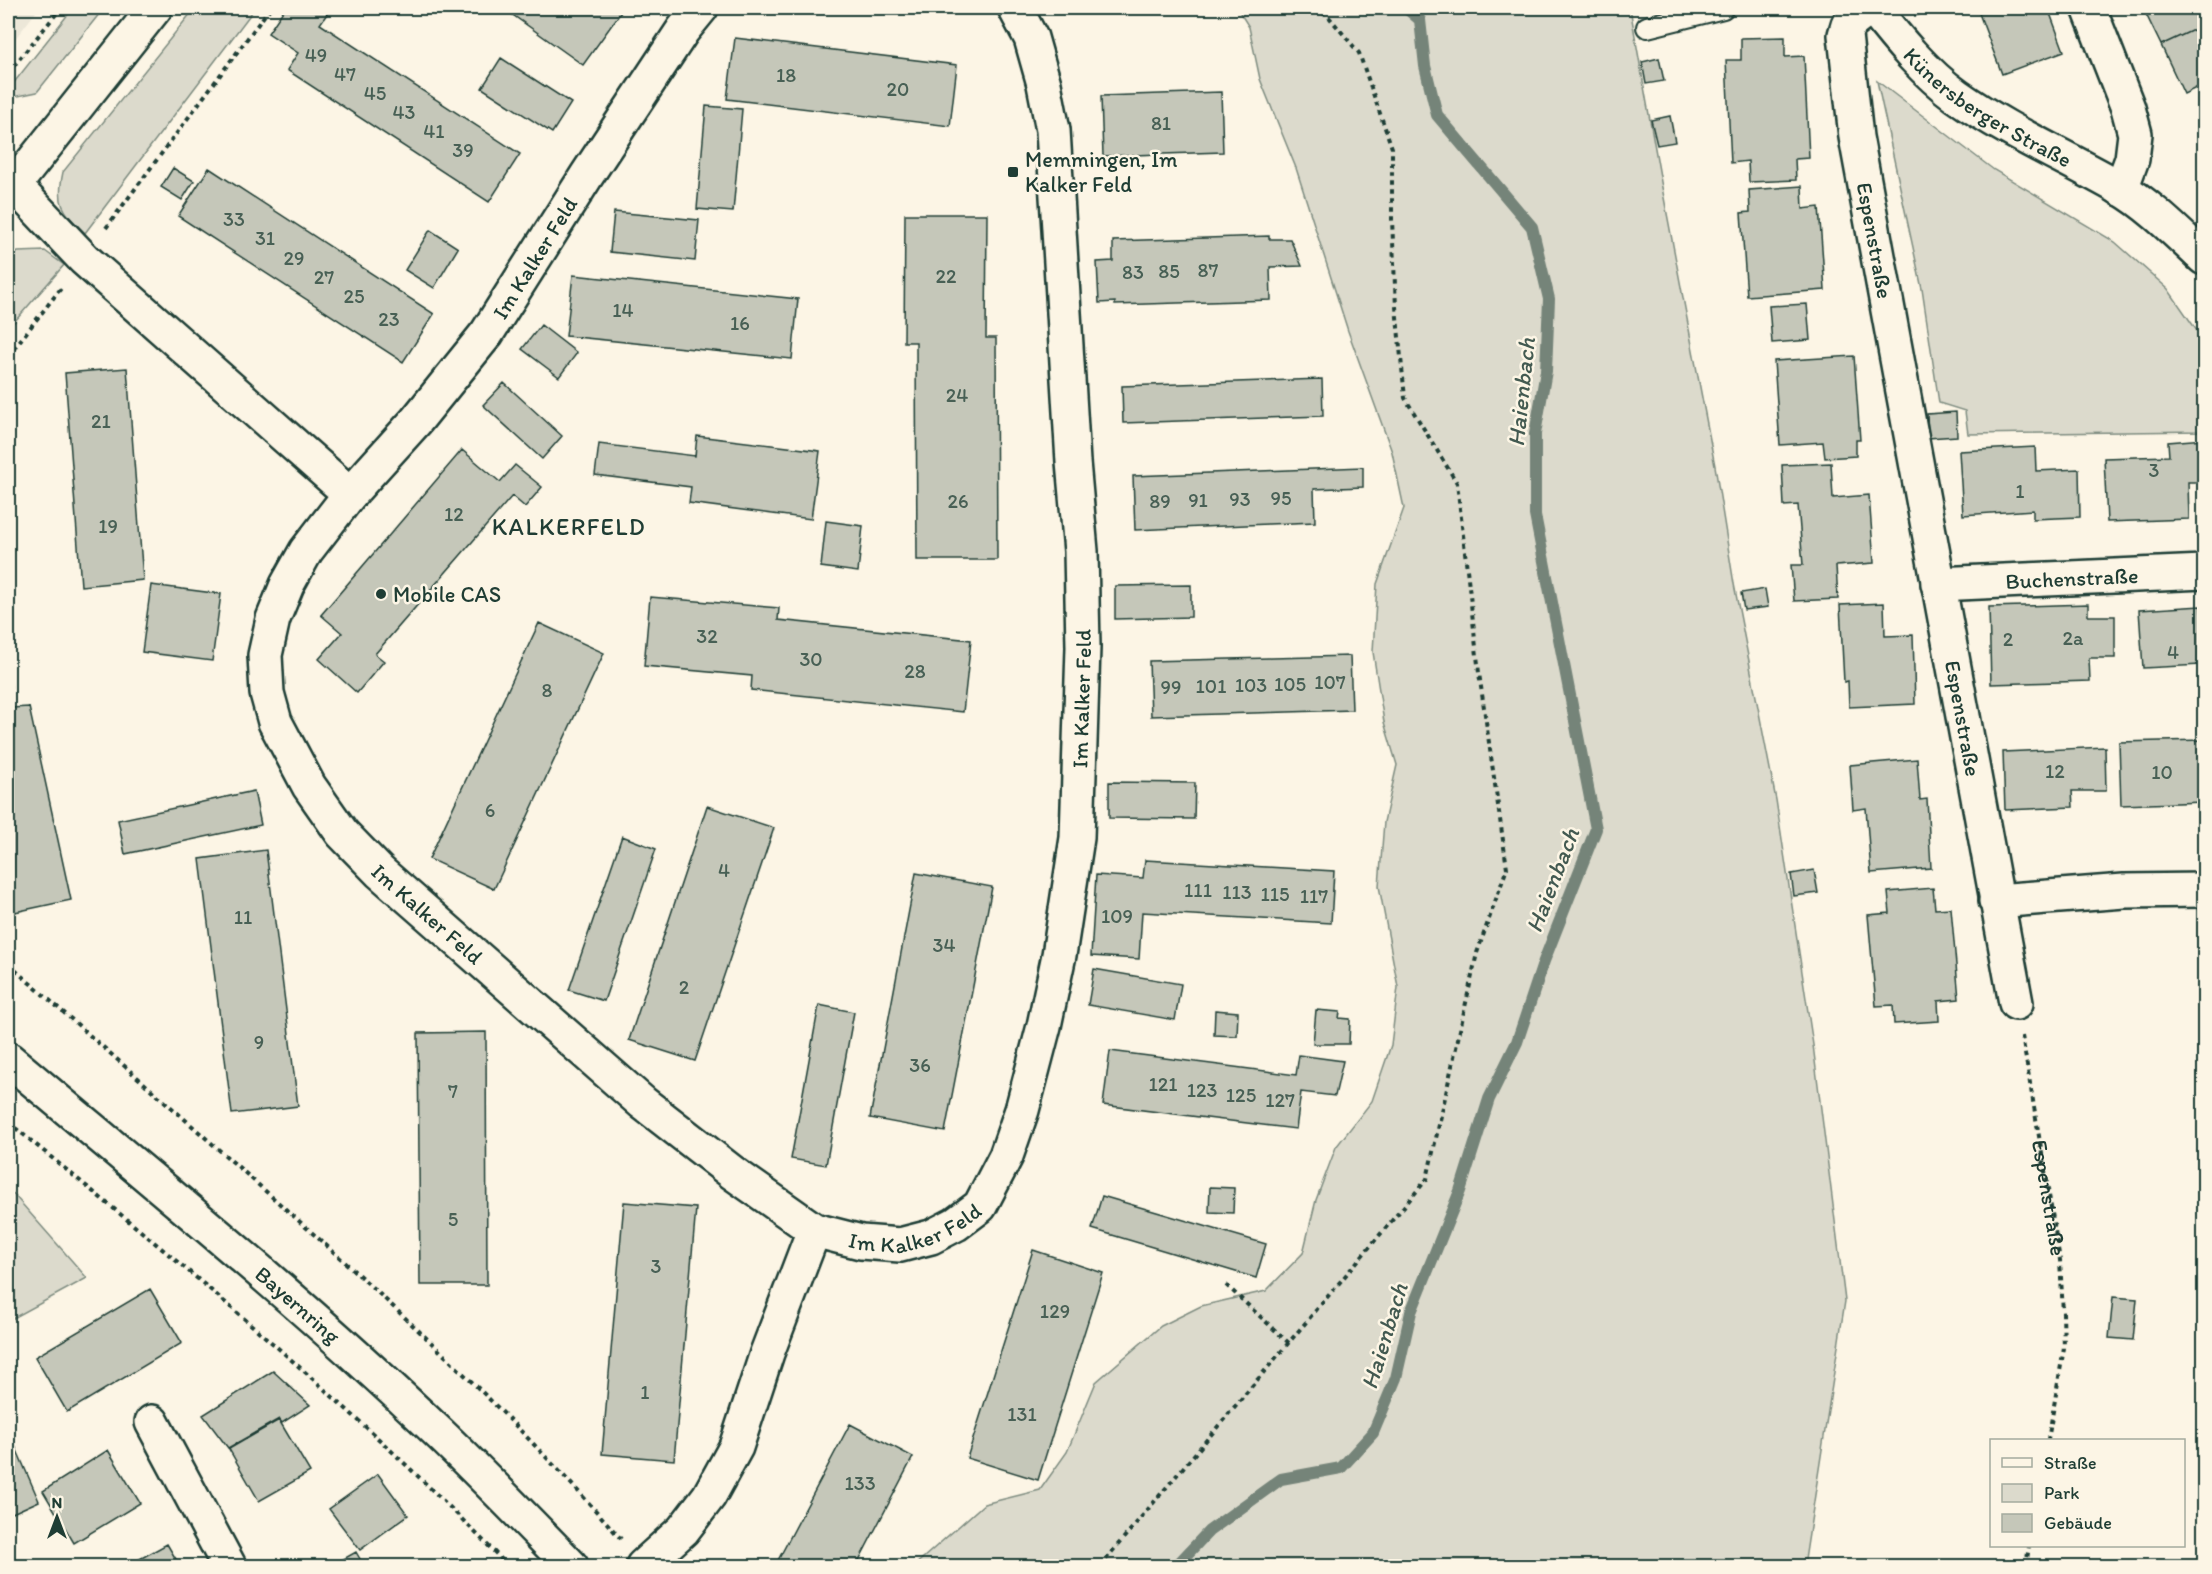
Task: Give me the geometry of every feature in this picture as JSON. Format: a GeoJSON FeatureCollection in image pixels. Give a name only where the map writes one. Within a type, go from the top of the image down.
{"type":"FeatureCollection","features":[{"type":"Feature","properties":{"kind":"street"},"geometry":{"type":"LineString","coordinates":[[155,8],[10,185],[84,259],[350,494]]}},
{"type":"Feature","properties":{"kind":"street","name":"Im Kalker Feld"},"geometry":{"type":"LineString","coordinates":[[701,8],[683,30],[587,175],[487,333],[416,421],[350,494],[306,551],[287,585],[273,619],[265,655],[267,693],[275,722],[309,786],[342,833],[380,872],[643,1103],[733,1173],[814,1230],[861,1242],[900,1245],[931,1237],[956,1224],[980,1206],[1006,1156],[1022,1110],[1044,1026],[1059,955],[1077,838],[1083,647],[1081,551],[1073,462],[1053,130],[1044,84],[1031,39],[1015,8]]}},
{"type":"Feature","properties":{"kind":"street","name":"Künersberger Straße"},"geometry":{"type":"LineString","coordinates":[[1871,8],[1929,72],[1958,96],[2073,165],[2121,189],[2148,207],[2205,258]]}},
{"type":"Feature","properties":{"kind":"street","name":"Espenstraße"},"geometry":{"type":"LineString","coordinates":[[1871,8],[1848,25],[1845,35],[1856,137],[2016,1003]]}},
{"type":"Feature","properties":{"kind":"street"},"geometry":{"type":"LineString","coordinates":[[2089,8],[2128,108],[2135,134],[2132,159],[2121,189]]}},
{"type":"Feature","properties":{"kind":"street","name":"Buchenstraße"},"geometry":{"type":"LineString","coordinates":[[1938,584],[2205,572]]}},
{"type":"Feature","properties":{"kind":"street"},"geometry":{"type":"LineString","coordinates":[[1996,901],[2124,891],[2205,890]]}},
{"type":"Feature","properties":{"kind":"street","name":"Bayernring"},"geometry":{"type":"LineString","coordinates":[[8,1059],[140,1168],[341,1344],[439,1434],[571,1566]]}},
{"type":"Feature","properties":{"kind":"street","name":"Im Kalker Feld"},"geometry":{"type":"LineString","coordinates":[[644,1566],[683,1530],[709,1496],[736,1447],[767,1353],[814,1230]]}},
{"type":"Feature","properties":{"kind":"street"},"geometry":{"type":"LineString","coordinates":[[152,1422],[229,1566]]}},
{"type":"Feature","properties":{"kind":"lane"},"geometry":{"type":"LineString","coordinates":[[1647,27],[1723,8]]}},
{"type":"Feature","properties":{"kind":"path"},"geometry":{"type":"LineString","coordinates":[[8,73],[61,8]]}},
{"type":"Feature","properties":{"kind":"path"},"geometry":{"type":"LineString","coordinates":[[8,356],[84,259],[270,8]]}},
{"type":"Feature","properties":{"kind":"path"},"geometry":{"type":"LineString","coordinates":[[1100,1566],[1427,1179],[1477,953],[1507,868],[1479,673],[1457,483],[1405,398],[1396,307],[1392,220],[1392,148],[1359,53],[1329,18],[1313,8]]}},
{"type":"Feature","properties":{"kind":"path"},"geometry":{"type":"LineString","coordinates":[[8,964],[278,1202],[439,1348],[589,1503],[644,1566]]}},
{"type":"Feature","properties":{"kind":"path","name":"Espenstraße"},"geometry":{"type":"LineString","coordinates":[[2016,1003],[2060,1260],[2064,1348],[2048,1439]]}},
{"type":"Feature","properties":{"kind":"path"},"geometry":{"type":"LineString","coordinates":[[8,1122],[170,1254],[384,1443],[508,1566]]}},
{"type":"Feature","properties":{"kind":"path"},"geometry":{"type":"LineString","coordinates":[[1226,1285],[1289,1343]]}},
{"type":"Feature","properties":{"kind":"path"},"geometry":{"type":"LineString","coordinates":[[2026,1566],[2029,1547]]}},
{"type":"Feature","properties":{"kind":"shaded area"},"geometry":{"type":"Polygon","coordinates":[[[8,8],[39,8],[8,48],[8,8]]]}},
{"type":"Feature","properties":{"kind":"green space"},"geometry":{"type":"Polygon","coordinates":[[[73,8],[104,8],[37,92],[8,98],[8,90],[73,8]]]}},
{"type":"Feature","properties":{"kind":"green space"},"geometry":{"type":"Polygon","coordinates":[[[195,8],[255,8],[85,233],[63,206],[60,192],[63,172],[195,8]]]}},
{"type":"Feature","properties":{"kind":"green space"},"geometry":{"type":"Polygon","coordinates":[[[1237,8],[1630,8],[1715,466],[1734,584],[1776,800],[1813,1045],[1845,1301],[1804,1566],[914,1566],[984,1504],[1040,1490],[1067,1452],[1096,1382],[1161,1326],[1201,1306],[1266,1291],[1303,1253],[1316,1200],[1336,1147],[1372,1101],[1391,1045],[1398,987],[1379,886],[1384,822],[1397,765],[1384,722],[1373,652],[1377,584],[1404,508],[1392,452],[1348,331],[1296,168],[1260,79],[1249,27],[1237,8]]]}},
{"type":"Feature","properties":{"kind":"green space"},"geometry":{"type":"Polygon","coordinates":[[[1877,81],[1994,170],[2115,242],[2168,289],[2204,341],[2204,431],[1968,434],[1965,411],[1939,403],[1922,289],[1877,81]]]}},
{"type":"Feature","properties":{"kind":"green space"},"geometry":{"type":"Polygon","coordinates":[[[45,251],[64,265],[8,329],[8,258],[18,252],[45,251]]]}},
{"type":"Feature","properties":{"kind":"green space"},"geometry":{"type":"Polygon","coordinates":[[[8,1188],[87,1278],[8,1321],[8,1188]]]}},
{"type":"Feature","properties":{"kind":"building"},"geometry":{"type":"Polygon","coordinates":[[[285,8],[331,8],[320,24],[520,154],[489,202],[287,70],[298,53],[268,33],[285,8]]]}},
{"type":"Feature","properties":{"kind":"building"},"geometry":{"type":"Polygon","coordinates":[[[503,8],[614,8],[621,12],[583,65],[503,8]]]}},
{"type":"Feature","properties":{"kind":"building"},"geometry":{"type":"Polygon","coordinates":[[[869,8],[933,8],[932,14],[869,8]]]}},
{"type":"Feature","properties":{"kind":"building"},"geometry":{"type":"Polygon","coordinates":[[[1913,8],[1939,8],[1915,16],[1913,8]]]}},
{"type":"Feature","properties":{"kind":"building"},"geometry":{"type":"Polygon","coordinates":[[[1977,8],[2048,8],[2064,51],[2002,74],[1977,8]]]}},
{"type":"Feature","properties":{"kind":"building"},"geometry":{"type":"Polygon","coordinates":[[[2143,8],[2204,8],[2204,25],[2161,45],[2143,8]]]}},
{"type":"Feature","properties":{"kind":"building"},"geometry":{"type":"Polygon","coordinates":[[[2204,25],[2204,84],[2184,94],[2161,45],[2204,25]]]}},
{"type":"Feature","properties":{"kind":"building"},"geometry":{"type":"Polygon","coordinates":[[[1785,37],[1785,57],[1804,56],[1809,158],[1795,159],[1796,180],[1749,182],[1748,161],[1731,163],[1726,60],[1741,60],[1741,38],[1785,37]]]}},
{"type":"Feature","properties":{"kind":"building"},"geometry":{"type":"Polygon","coordinates":[[[735,38],[957,65],[950,126],[727,99],[735,38]]]}},
{"type":"Feature","properties":{"kind":"building"},"geometry":{"type":"Polygon","coordinates":[[[501,58],[571,103],[552,133],[482,88],[501,58]]]}},
{"type":"Feature","properties":{"kind":"building"},"geometry":{"type":"Polygon","coordinates":[[[1659,58],[1664,81],[1646,84],[1642,62],[1659,58]]]}},
{"type":"Feature","properties":{"kind":"building"},"geometry":{"type":"Polygon","coordinates":[[[1221,92],[1223,152],[1103,156],[1101,96],[1221,92]]]}},
{"type":"Feature","properties":{"kind":"building"},"geometry":{"type":"Polygon","coordinates":[[[706,106],[742,109],[733,212],[697,209],[706,106]]]}},
{"type":"Feature","properties":{"kind":"building"},"geometry":{"type":"Polygon","coordinates":[[[1670,116],[1675,142],[1657,145],[1651,120],[1670,116]]]}},
{"type":"Feature","properties":{"kind":"building"},"geometry":{"type":"Polygon","coordinates":[[[173,168],[194,181],[182,200],[161,187],[173,168]]]}},
{"type":"Feature","properties":{"kind":"building"},"geometry":{"type":"Polygon","coordinates":[[[209,168],[434,314],[403,362],[178,216],[209,168]]]}},
{"type":"Feature","properties":{"kind":"building"},"geometry":{"type":"Polygon","coordinates":[[[1802,186],[1803,209],[1819,207],[1825,290],[1747,296],[1741,213],[1750,212],[1749,190],[1802,186]]]}},
{"type":"Feature","properties":{"kind":"building"},"geometry":{"type":"Polygon","coordinates":[[[614,212],[699,220],[695,261],[610,252],[614,212]]]}},
{"type":"Feature","properties":{"kind":"building"},"geometry":{"type":"Polygon","coordinates":[[[905,214],[987,214],[986,338],[996,338],[997,560],[917,560],[916,342],[904,342],[905,214]]]}},
{"type":"Feature","properties":{"kind":"building"},"geometry":{"type":"Polygon","coordinates":[[[430,230],[458,248],[434,288],[405,270],[430,230]]]}},
{"type":"Feature","properties":{"kind":"building"},"geometry":{"type":"Polygon","coordinates":[[[1269,236],[1269,239],[1290,239],[1302,266],[1270,267],[1271,300],[1115,305],[1115,302],[1099,303],[1097,262],[1113,261],[1113,241],[1269,236]]]}},
{"type":"Feature","properties":{"kind":"building"},"geometry":{"type":"Polygon","coordinates":[[[573,275],[798,299],[792,359],[566,336],[573,275]]]}},
{"type":"Feature","properties":{"kind":"building"},"geometry":{"type":"Polygon","coordinates":[[[1807,304],[1810,340],[1772,343],[1769,306],[1807,304]]]}},
{"type":"Feature","properties":{"kind":"building"},"geometry":{"type":"Polygon","coordinates":[[[541,325],[577,353],[559,377],[522,349],[541,325]]]}},
{"type":"Feature","properties":{"kind":"building"},"geometry":{"type":"Polygon","coordinates":[[[1854,356],[1860,440],[1856,440],[1856,456],[1825,458],[1823,442],[1780,445],[1774,361],[1854,356]]]}},
{"type":"Feature","properties":{"kind":"building"},"geometry":{"type":"Polygon","coordinates":[[[127,368],[143,580],[81,586],[65,373],[127,368]]]}},
{"type":"Feature","properties":{"kind":"building"},"geometry":{"type":"Polygon","coordinates":[[[1322,379],[1323,416],[1123,423],[1122,386],[1322,379]]]}},
{"type":"Feature","properties":{"kind":"building"},"geometry":{"type":"Polygon","coordinates":[[[504,383],[562,436],[542,459],[483,405],[504,383]]]}},
{"type":"Feature","properties":{"kind":"building"},"geometry":{"type":"Polygon","coordinates":[[[1956,412],[1957,436],[1928,438],[1927,414],[1956,412]]]}},
{"type":"Feature","properties":{"kind":"building"},"geometry":{"type":"Polygon","coordinates":[[[697,436],[820,451],[811,519],[689,503],[691,487],[595,475],[599,444],[695,456],[697,436]]]}},
{"type":"Feature","properties":{"kind":"building"},"geometry":{"type":"Polygon","coordinates":[[[2204,439],[2204,482],[2188,482],[2189,519],[2107,522],[2104,458],[2169,456],[2168,442],[2204,439]]]}},
{"type":"Feature","properties":{"kind":"building"},"geometry":{"type":"Polygon","coordinates":[[[2035,447],[2036,471],[2079,469],[2080,517],[2033,519],[2033,510],[1963,515],[1959,451],[2035,447]]]}},
{"type":"Feature","properties":{"kind":"building"},"geometry":{"type":"Polygon","coordinates":[[[462,450],[500,482],[515,465],[542,487],[525,507],[512,496],[375,654],[384,661],[357,693],[319,659],[342,633],[321,615],[462,450]]]}},
{"type":"Feature","properties":{"kind":"building"},"geometry":{"type":"Polygon","coordinates":[[[1831,463],[1833,498],[1869,495],[1874,563],[1836,566],[1838,599],[1794,601],[1791,565],[1803,565],[1798,505],[1784,506],[1782,465],[1831,463]]]}},
{"type":"Feature","properties":{"kind":"building"},"geometry":{"type":"Polygon","coordinates":[[[1363,467],[1363,487],[1314,489],[1315,522],[1135,530],[1133,476],[1363,467]]]}},
{"type":"Feature","properties":{"kind":"building"},"geometry":{"type":"Polygon","coordinates":[[[826,521],[863,526],[858,572],[821,567],[826,521]]]}},
{"type":"Feature","properties":{"kind":"building"},"geometry":{"type":"Polygon","coordinates":[[[151,585],[221,594],[212,661],[142,652],[151,585]]]}},
{"type":"Feature","properties":{"kind":"building"},"geometry":{"type":"Polygon","coordinates":[[[1191,585],[1191,617],[1115,619],[1115,586],[1191,585]]]}},
{"type":"Feature","properties":{"kind":"building"},"geometry":{"type":"Polygon","coordinates":[[[1765,589],[1768,607],[1744,610],[1741,593],[1765,589]]]}},
{"type":"Feature","properties":{"kind":"building"},"geometry":{"type":"Polygon","coordinates":[[[650,597],[779,608],[778,620],[971,640],[963,712],[751,690],[752,676],[644,666],[650,597]]]}},
{"type":"Feature","properties":{"kind":"building"},"geometry":{"type":"Polygon","coordinates":[[[8,601],[11,708],[29,707],[71,900],[10,913],[8,900],[8,601]]]}},
{"type":"Feature","properties":{"kind":"building"},"geometry":{"type":"Polygon","coordinates":[[[1884,603],[1885,636],[1913,635],[1915,704],[1849,707],[1848,681],[1844,682],[1840,605],[1884,603]]]}},
{"type":"Feature","properties":{"kind":"building"},"geometry":{"type":"Polygon","coordinates":[[[2088,604],[2088,616],[2115,616],[2115,658],[2089,658],[2090,681],[1991,684],[1989,607],[2088,604]]]}},
{"type":"Feature","properties":{"kind":"building"},"geometry":{"type":"Polygon","coordinates":[[[2201,606],[2204,683],[2201,684],[2201,665],[2143,668],[2139,610],[2201,606]]]}},
{"type":"Feature","properties":{"kind":"building"},"geometry":{"type":"Polygon","coordinates":[[[539,623],[604,653],[494,889],[429,859],[539,623]]]}},
{"type":"Feature","properties":{"kind":"building"},"geometry":{"type":"Polygon","coordinates":[[[1350,656],[1352,710],[1151,716],[1149,661],[1350,656]]]}},
{"type":"Feature","properties":{"kind":"building"},"geometry":{"type":"Polygon","coordinates":[[[2204,740],[2204,802],[2121,805],[2119,742],[2204,740]]]}},
{"type":"Feature","properties":{"kind":"building"},"geometry":{"type":"Polygon","coordinates":[[[2105,747],[2106,791],[2072,791],[2073,807],[2005,810],[2003,752],[2105,747]]]}},
{"type":"Feature","properties":{"kind":"building"},"geometry":{"type":"Polygon","coordinates":[[[1917,759],[1920,800],[1927,799],[1931,868],[1871,873],[1866,808],[1853,810],[1850,765],[1917,759]]]}},
{"type":"Feature","properties":{"kind":"building"},"geometry":{"type":"Polygon","coordinates":[[[1109,782],[1195,783],[1194,819],[1109,818],[1109,782]]]}},
{"type":"Feature","properties":{"kind":"building"},"geometry":{"type":"Polygon","coordinates":[[[254,791],[261,825],[125,854],[118,820],[254,791]]]}},
{"type":"Feature","properties":{"kind":"building"},"geometry":{"type":"Polygon","coordinates":[[[707,806],[774,828],[695,1061],[629,1040],[707,806]]]}},
{"type":"Feature","properties":{"kind":"building"},"geometry":{"type":"Polygon","coordinates":[[[622,836],[656,849],[604,1001],[569,990],[622,836]]]}},
{"type":"Feature","properties":{"kind":"building"},"geometry":{"type":"Polygon","coordinates":[[[266,850],[298,1106],[232,1114],[200,859],[266,850]]]}},
{"type":"Feature","properties":{"kind":"building"},"geometry":{"type":"Polygon","coordinates":[[[1145,860],[1334,871],[1331,923],[1142,912],[1139,959],[1091,956],[1096,875],[1143,878],[1145,860]]]}},
{"type":"Feature","properties":{"kind":"building"},"geometry":{"type":"Polygon","coordinates":[[[1814,870],[1818,893],[1794,896],[1791,874],[1814,870]]]}},
{"type":"Feature","properties":{"kind":"building"},"geometry":{"type":"Polygon","coordinates":[[[916,873],[992,887],[945,1132],[870,1118],[916,873]]]}},
{"type":"Feature","properties":{"kind":"building"},"geometry":{"type":"Polygon","coordinates":[[[1933,888],[1935,909],[1951,908],[1959,999],[1938,1001],[1939,1021],[1894,1024],[1893,1005],[1876,1006],[1868,915],[1890,913],[1888,892],[1933,888]]]}},
{"type":"Feature","properties":{"kind":"building"},"geometry":{"type":"Polygon","coordinates":[[[1094,969],[1181,984],[1175,1020],[1088,1005],[1094,969]]]}},
{"type":"Feature","properties":{"kind":"building"},"geometry":{"type":"Polygon","coordinates":[[[819,1005],[854,1012],[826,1165],[791,1159],[819,1005]]]}},
{"type":"Feature","properties":{"kind":"building"},"geometry":{"type":"Polygon","coordinates":[[[1215,1010],[1238,1012],[1237,1036],[1214,1035],[1215,1010]]]}},
{"type":"Feature","properties":{"kind":"building"},"geometry":{"type":"Polygon","coordinates":[[[1316,1010],[1340,1012],[1339,1018],[1350,1019],[1349,1044],[1313,1044],[1316,1010]]]}},
{"type":"Feature","properties":{"kind":"building"},"geometry":{"type":"Polygon","coordinates":[[[486,1032],[487,1285],[420,1285],[418,1033],[486,1032]]]}},
{"type":"Feature","properties":{"kind":"building"},"geometry":{"type":"Polygon","coordinates":[[[1110,1051],[1296,1075],[1299,1055],[1343,1061],[1335,1096],[1301,1092],[1296,1129],[1103,1105],[1110,1051]]]}},
{"type":"Feature","properties":{"kind":"building"},"geometry":{"type":"Polygon","coordinates":[[[1210,1187],[1234,1188],[1233,1213],[1209,1212],[1210,1187]]]}},
{"type":"Feature","properties":{"kind":"building"},"geometry":{"type":"Polygon","coordinates":[[[1102,1196],[1266,1244],[1256,1278],[1092,1229],[1102,1196]]]}},
{"type":"Feature","properties":{"kind":"building"},"geometry":{"type":"Polygon","coordinates":[[[624,1202],[696,1208],[674,1460],[602,1454],[624,1202]]]}},
{"type":"Feature","properties":{"kind":"building"},"geometry":{"type":"Polygon","coordinates":[[[1033,1250],[1103,1273],[1038,1480],[967,1458],[1033,1250]]]}},
{"type":"Feature","properties":{"kind":"building"},"geometry":{"type":"Polygon","coordinates":[[[150,1289],[182,1343],[67,1412],[35,1357],[150,1289]]]}},
{"type":"Feature","properties":{"kind":"building"},"geometry":{"type":"Polygon","coordinates":[[[2113,1297],[2137,1299],[2133,1340],[2109,1338],[2113,1297]]]}},
{"type":"Feature","properties":{"kind":"building"},"geometry":{"type":"Polygon","coordinates":[[[273,1371],[310,1405],[282,1423],[279,1419],[228,1448],[203,1415],[273,1371]]]}},
{"type":"Feature","properties":{"kind":"building"},"geometry":{"type":"Polygon","coordinates":[[[279,1420],[310,1472],[259,1501],[229,1449],[279,1420]]]}},
{"type":"Feature","properties":{"kind":"building"},"geometry":{"type":"Polygon","coordinates":[[[850,1424],[913,1457],[856,1566],[775,1566],[850,1424]]]}},
{"type":"Feature","properties":{"kind":"building"},"geometry":{"type":"Polygon","coordinates":[[[8,1433],[39,1501],[8,1515],[8,1433]]]}},
{"type":"Feature","properties":{"kind":"building"},"geometry":{"type":"Polygon","coordinates":[[[108,1450],[140,1503],[74,1543],[43,1491],[108,1450]]]}},
{"type":"Feature","properties":{"kind":"building"},"geometry":{"type":"Polygon","coordinates":[[[378,1474],[408,1515],[360,1550],[329,1509],[378,1474]]]}},
{"type":"Feature","properties":{"kind":"building"},"geometry":{"type":"Polygon","coordinates":[[[167,1544],[180,1566],[127,1566],[167,1544]]]}},
{"type":"Feature","properties":{"kind":"building"},"geometry":{"type":"Polygon","coordinates":[[[356,1552],[364,1566],[331,1566],[356,1552]]]}},
{"type":"Feature","properties":{"kind":"waterway","name":"Haienbach"},"geometry":{"type":"LineString","coordinates":[[1176,1566],[1209,1531],[1281,1479],[1341,1468],[1373,1433],[1396,1378],[1411,1312],[1460,1191],[1489,1099],[1517,1042],[1544,961],[1596,829],[1535,515],[1535,434],[1546,371],[1549,299],[1532,227],[1437,115],[1425,66],[1420,20],[1406,8]]}},
{"type":"Feature","properties":{"kind":"place","name":"Memmingen, Im Kalker Feld"},"geometry":{"type":"Point","coordinates":[1013,172]}},
{"type":"Feature","properties":{"kind":"place","name":"Mobile CAS"},"geometry":{"type":"Point","coordinates":[381,594]}},
{"type":"Feature","properties":{"kind":"district","name":"KALKERFELD"},"geometry":{"type":"Point","coordinates":[569,526]}}]}
